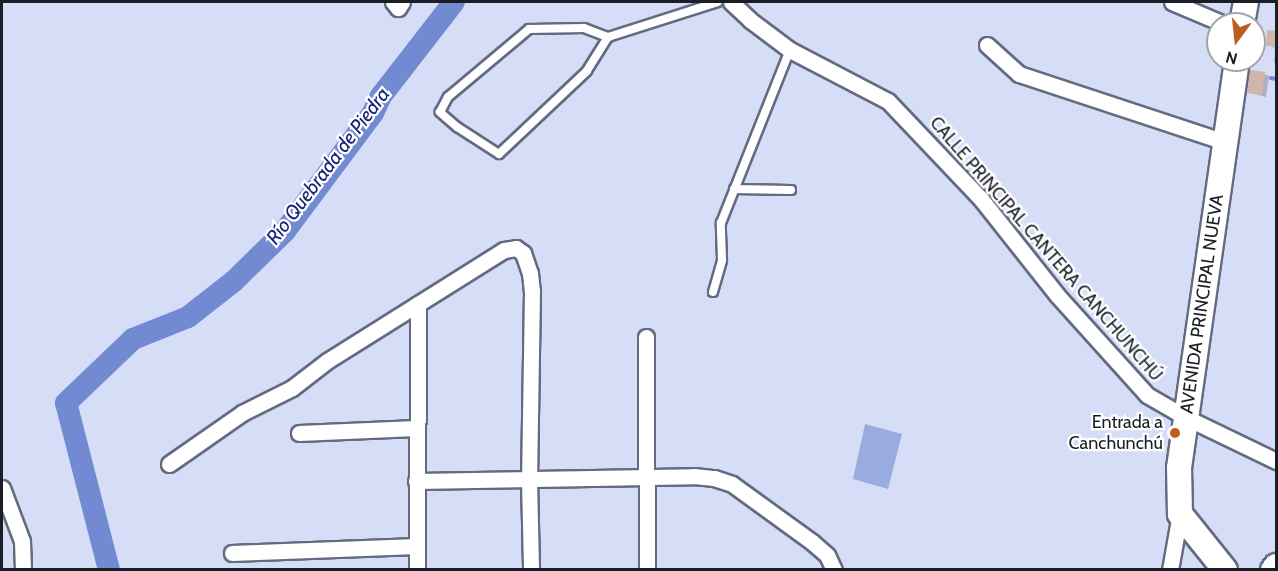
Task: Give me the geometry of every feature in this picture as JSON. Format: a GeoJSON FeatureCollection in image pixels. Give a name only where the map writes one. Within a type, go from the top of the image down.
{"type":"FeatureCollection","features":[{"type":"Feature","properties":{"kind":"highway","name":"AVENIDA PRINCIPAL NUEVA"},"geometry":{"type":"LineString","coordinates":[[1180,514],[1179,468],[1235,72]]}},
{"type":"Feature","properties":{"kind":"highway"},"geometry":{"type":"LineString","coordinates":[[1180,514],[1209,547],[1225,570]]}},
{"type":"Feature","properties":{"kind":"highway"},"geometry":{"type":"LineString","coordinates":[[1273,570],[1276,566]]}},
{"type":"Feature","properties":{"kind":"street"},"geometry":{"type":"LineString","coordinates":[[393,2],[398,8],[402,2]]}},
{"type":"Feature","properties":{"kind":"street","name":"CALLE PRINCIPAL CANTERA CANCHUNCHÚ"},"geometry":{"type":"LineString","coordinates":[[731,2],[750,20],[790,50],[888,101],[981,199],[1058,295],[1147,395],[1187,418],[1276,461]]}},
{"type":"Feature","properties":{"kind":"street"},"geometry":{"type":"LineString","coordinates":[[1172,2],[1206,16]]}},
{"type":"Feature","properties":{"kind":"street"},"geometry":{"type":"LineString","coordinates":[[987,45],[1019,74],[1225,142]]}},
{"type":"Feature","properties":{"kind":"street"},"geometry":{"type":"LineString","coordinates":[[169,464],[242,413],[292,388],[327,361],[504,250],[516,248],[523,253],[530,273],[532,291],[529,479],[531,570]]}},
{"type":"Feature","properties":{"kind":"street"},"geometry":{"type":"LineString","coordinates":[[417,570],[418,304]]}},
{"type":"Feature","properties":{"kind":"street"},"geometry":{"type":"LineString","coordinates":[[646,337],[646,570]]}},
{"type":"Feature","properties":{"kind":"street"},"geometry":{"type":"LineString","coordinates":[[299,433],[416,428]]}},
{"type":"Feature","properties":{"kind":"street"},"geometry":{"type":"LineString","coordinates":[[416,481],[694,476],[732,484],[813,542],[827,555],[834,570]]}},
{"type":"Feature","properties":{"kind":"street"},"geometry":{"type":"LineString","coordinates":[[2,488],[22,541],[23,570]]}},
{"type":"Feature","properties":{"kind":"street"},"geometry":{"type":"LineString","coordinates":[[1170,570],[1180,514]]}},
{"type":"Feature","properties":{"kind":"street"},"geometry":{"type":"LineString","coordinates":[[232,553],[416,546]]}},
{"type":"Feature","properties":{"kind":"lane"},"geometry":{"type":"LineString","coordinates":[[608,37],[587,71],[499,154],[457,127],[440,112],[448,97],[529,29],[584,28],[608,37],[718,2]]}},
{"type":"Feature","properties":{"kind":"lane"},"geometry":{"type":"LineString","coordinates":[[713,292],[722,260],[721,223],[790,50]]}},
{"type":"Feature","properties":{"kind":"lane"},"geometry":{"type":"LineString","coordinates":[[734,189],[791,190]]}},
{"type":"Feature","properties":{"kind":"shaded area"},"geometry":{"type":"Polygon","coordinates":[[[865,424],[902,434],[888,489],[853,479],[865,424]]]}},
{"type":"Feature","properties":{"kind":"building"},"geometry":{"type":"Polygon","coordinates":[[[1267,30],[1276,31],[1276,46],[1266,46],[1267,30]]]}},
{"type":"Feature","properties":{"kind":"building"},"geometry":{"type":"Polygon","coordinates":[[[1250,72],[1265,72],[1262,95],[1247,93],[1250,72]]]}},
{"type":"Feature","properties":{"kind":"waterway","name":"Río Quebrada de Piedra"},"geometry":{"type":"LineString","coordinates":[[109,570],[66,403],[133,339],[188,317],[234,281],[285,231],[373,113],[381,96],[454,2]]}},
{"type":"Feature","properties":{"kind":"waterway"},"geometry":{"type":"LineString","coordinates":[[1271,78],[1276,79]]}},
{"type":"Feature","properties":{"kind":"place","name":"Entrada a Canchunchú"},"geometry":{"type":"Point","coordinates":[1175,433]}}]}
